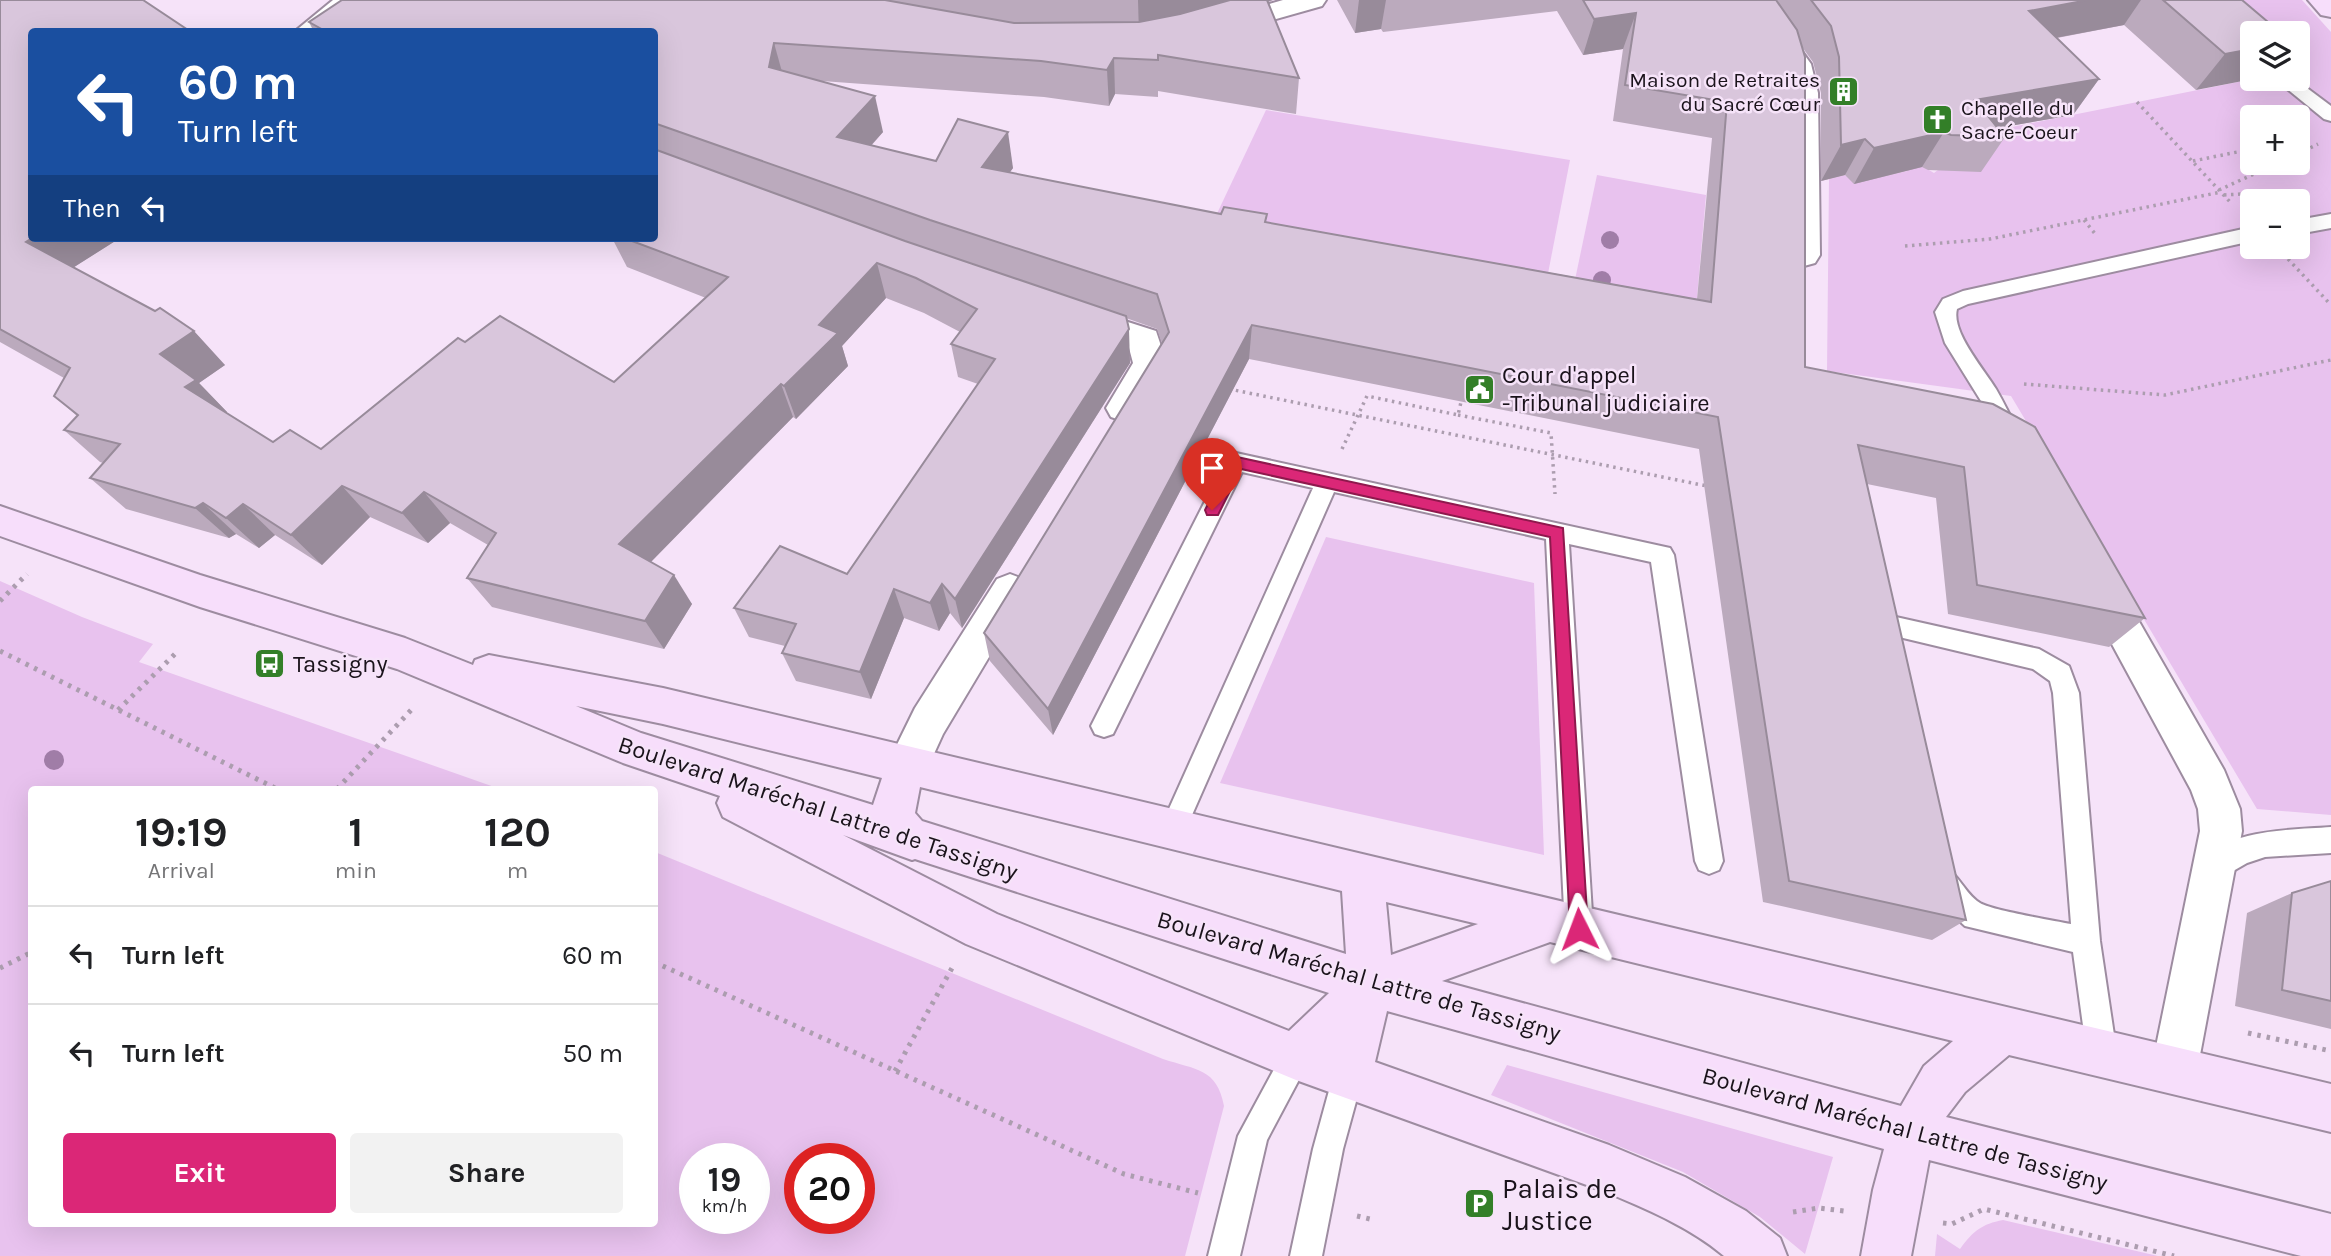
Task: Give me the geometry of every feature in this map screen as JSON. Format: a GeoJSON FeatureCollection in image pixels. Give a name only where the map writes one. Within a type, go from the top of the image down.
{"type":"FeatureCollection","features":[{"type":"Feature","properties":{"kind":"main road"},"geometry":{"type":"LineString","coordinates":[[2322,0],[2331,9]]}},
{"type":"Feature","properties":{"kind":"main road","name":"Boulevard Maréchal Lattre de Tassigny"},"geometry":{"type":"LineString","coordinates":[[0,522],[200,591],[405,655],[663,706],[1172,831],[2331,1108]]}},
{"type":"Feature","properties":{"kind":"main road","name":"Boulevard Maréchal Lattre de Tassigny"},"geometry":{"type":"LineString","coordinates":[[405,655],[637,750],[912,840],[1371,984],[1914,1134],[2331,1239]]}},
{"type":"Feature","properties":{"kind":"main road"},"geometry":{"type":"LineString","coordinates":[[637,750],[982,929],[1296,1057],[1609,1169],[1668,1194],[1729,1228],[1762,1256]]}},
{"type":"Feature","properties":{"kind":"main road"},"geometry":{"type":"LineString","coordinates":[[907,767],[894,801],[893,817],[900,830],[912,840]]}},
{"type":"Feature","properties":{"kind":"main road"},"geometry":{"type":"LineString","coordinates":[[1348,1076],[1371,984],[1362,876]]}},
{"type":"Feature","properties":{"kind":"main road"},"geometry":{"type":"LineString","coordinates":[[1296,1057],[1371,984],[1564,925]]}},
{"type":"Feature","properties":{"kind":"main road"},"geometry":{"type":"LineString","coordinates":[[1886,1256],[1891,1217],[1914,1134],[1941,1083],[2003,1031]]}},
{"type":"Feature","properties":{"kind":"street"},"geometry":{"type":"LineString","coordinates":[[1195,34],[1312,0]]}},
{"type":"Feature","properties":{"kind":"street"},"geometry":{"type":"LineString","coordinates":[[1751,0],[1793,57],[1804,93],[1804,286]]}},
{"type":"Feature","properties":{"kind":"street"},"geometry":{"type":"LineString","coordinates":[[315,28],[358,7]]}},
{"type":"Feature","properties":{"kind":"street"},"geometry":{"type":"LineString","coordinates":[[1054,309],[1144,340],[1150,364],[1107,433]]}},
{"type":"Feature","properties":{"kind":"street"},"geometry":{"type":"LineString","coordinates":[[1968,419],[2020,449]]}},
{"type":"Feature","properties":{"kind":"street"},"geometry":{"type":"LineString","coordinates":[[2082,556],[2216,797],[2221,831],[2174,1071]]}},
{"type":"Feature","properties":{"kind":"street"},"geometry":{"type":"LineString","coordinates":[[907,767],[929,721],[1029,560]]}},
{"type":"Feature","properties":{"kind":"lane"},"geometry":{"type":"LineString","coordinates":[[2300,91],[2331,115]]}},
{"type":"Feature","properties":{"kind":"lane"},"geometry":{"type":"LineString","coordinates":[[2310,225],[2331,221]]}},
{"type":"Feature","properties":{"kind":"lane"},"geometry":{"type":"LineString","coordinates":[[2020,449],[1959,353],[1948,329],[1945,312],[1950,304],[1963,298],[2240,237]]}},
{"type":"Feature","properties":{"kind":"lane"},"geometry":{"type":"LineString","coordinates":[[1104,726],[1237,462],[1662,555],[1709,861]]}},
{"type":"Feature","properties":{"kind":"lane"},"geometry":{"type":"LineString","coordinates":[[1172,831],[1327,482]]}},
{"type":"Feature","properties":{"kind":"lane"},"geometry":{"type":"LineString","coordinates":[[1557,532],[1564,925]]}},
{"type":"Feature","properties":{"kind":"lane"},"geometry":{"type":"LineString","coordinates":[[1892,652],[1884,613],[2039,660],[2060,674],[2066,693],[2086,941],[2102,1055]]}},
{"type":"Feature","properties":{"kind":"lane"},"geometry":{"type":"LineString","coordinates":[[2214,869],[2239,852],[2264,844],[2331,841]]}},
{"type":"Feature","properties":{"kind":"lane"},"geometry":{"type":"LineString","coordinates":[[1934,857],[1936,870],[1955,899],[1975,916],[2086,941]]}},
{"type":"Feature","properties":{"kind":"lane"},"geometry":{"type":"LineString","coordinates":[[1224,1256],[1253,1136],[1296,1057]]}},
{"type":"Feature","properties":{"kind":"lane"},"geometry":{"type":"LineString","coordinates":[[1306,1256],[1328,1149],[1348,1076]]}},
{"type":"Feature","properties":{"kind":"path"},"geometry":{"type":"LineString","coordinates":[[2137,102],[2238,210]]}},
{"type":"Feature","properties":{"kind":"path"},"geometry":{"type":"LineString","coordinates":[[2192,161],[2240,151]]}},
{"type":"Feature","properties":{"kind":"path"},"geometry":{"type":"LineString","coordinates":[[2221,192],[2254,175]]}},
{"type":"Feature","properties":{"kind":"path"},"geometry":{"type":"LineString","coordinates":[[1905,246],[1990,239],[2221,192],[2240,192]]}},
{"type":"Feature","properties":{"kind":"path"},"geometry":{"type":"LineString","coordinates":[[2287,259],[2331,305]]}},
{"type":"Feature","properties":{"kind":"path"},"geometry":{"type":"LineString","coordinates":[[2019,383],[2165,395],[2331,360]]}},
{"type":"Feature","properties":{"kind":"path"},"geometry":{"type":"LineString","coordinates":[[1224,388],[1720,488]]}},
{"type":"Feature","properties":{"kind":"path"},"geometry":{"type":"LineString","coordinates":[[1327,482],[1367,397],[1551,433],[1557,532]]}},
{"type":"Feature","properties":{"kind":"path"},"geometry":{"type":"LineString","coordinates":[[1458,415],[1461,402]]}},
{"type":"Feature","properties":{"kind":"path"},"geometry":{"type":"LineString","coordinates":[[0,651],[270,786]]}},
{"type":"Feature","properties":{"kind":"path"},"geometry":{"type":"LineString","coordinates":[[118,710],[175,654]]}},
{"type":"Feature","properties":{"kind":"path"},"geometry":{"type":"LineString","coordinates":[[340,786],[446,673]]}},
{"type":"Feature","properties":{"kind":"path"},"geometry":{"type":"LineString","coordinates":[[0,968],[28,954]]}},
{"type":"Feature","properties":{"kind":"path"},"geometry":{"type":"LineString","coordinates":[[658,964],[1124,1174],[1212,1196]]}},
{"type":"Feature","properties":{"kind":"path"},"geometry":{"type":"LineString","coordinates":[[895,1071],[954,964]]}},
{"type":"Feature","properties":{"kind":"path"},"geometry":{"type":"LineString","coordinates":[[2185,1019],[2331,1051]]}},
{"type":"Feature","properties":{"kind":"shaded area"},"geometry":{"type":"Polygon","coordinates":[[[2207,0],[2302,0],[2331,32],[2331,815],[2257,809],[2011,396],[1827,371],[1829,179],[1845,175],[1854,183],[1907,171],[1912,160],[1934,173],[1992,129],[2004,126],[2007,128],[2240,82],[2240,91],[2310,91],[2310,21],[2240,21],[2240,24],[2207,0]]]}},
{"type":"Feature","properties":{"kind":"shaded area"},"geometry":{"type":"Polygon","coordinates":[[[1266,110],[1570,160],[1545,289],[1213,222],[1266,110]]]}},
{"type":"Feature","properties":{"kind":"shaded area"},"geometry":{"type":"Polygon","coordinates":[[[1597,175],[1706,195],[1695,320],[1572,294],[1597,175]]]}},
{"type":"Feature","properties":{"kind":"shaded area"},"geometry":{"type":"Polygon","coordinates":[[[1326,537],[1534,583],[1544,855],[1220,783],[1326,537]]]}},
{"type":"Feature","properties":{"kind":"shaded area"},"geometry":{"type":"Polygon","coordinates":[[[0,581],[153,644],[139,662],[491,786],[28,786],[28,1227],[658,1227],[658,853],[1163,1059],[1203,1072],[1216,1084],[1224,1106],[1185,1256],[0,1256],[0,581]]]}},
{"type":"Feature","properties":{"kind":"shaded area"},"geometry":{"type":"Polygon","coordinates":[[[1507,1065],[1833,1157],[1805,1254],[1760,1217],[1683,1172],[1491,1095],[1507,1065]]]}},
{"type":"Feature","properties":{"kind":"shaded area"},"geometry":{"type":"Polygon","coordinates":[[[2003,1220],[2158,1256],[1935,1256],[1937,1234],[1960,1249],[1979,1229],[2003,1220]]]}},
{"type":"Feature","properties":{"kind":"building"},"geometry":{"type":"Polygon","coordinates":[[[0,0],[143,0],[185,28],[28,28],[26,242],[155,311],[160,308],[194,331],[160,354],[196,380],[185,387],[273,442],[290,430],[321,449],[458,338],[465,342],[500,316],[614,382],[728,277],[635,242],[658,242],[658,150],[905,241],[1126,316],[1129,329],[955,599],[942,584],[930,603],[894,589],[860,672],[782,653],[796,624],[734,608],[780,546],[847,574],[995,359],[951,344],[977,309],[916,278],[877,263],[819,325],[838,333],[784,386],[781,384],[619,544],[674,575],[645,621],[467,578],[496,533],[424,492],[402,513],[342,486],[291,535],[243,504],[226,518],[203,503],[195,508],[90,478],[120,444],[64,430],[78,415],[54,396],[70,368],[0,329],[0,0]]]}},
{"type":"Feature","properties":{"kind":"building"},"geometry":{"type":"Polygon","coordinates":[[[342,0],[885,0],[1014,23],[1139,22],[1230,0],[1267,0],[1299,78],[1158,55],[1158,60],[1114,58],[1107,70],[1041,61],[774,43],[769,67],[875,96],[837,137],[936,161],[958,119],[1008,132],[982,167],[1221,214],[1224,207],[1267,214],[1265,222],[1711,302],[1727,102],[1625,85],[1636,13],[1594,19],[1583,0],[1776,0],[1797,30],[1805,57],[1805,367],[1993,404],[2035,427],[2145,618],[1977,585],[1964,467],[1858,445],[1966,920],[1789,881],[1718,417],[1252,325],[1048,709],[984,633],[1169,332],[1157,294],[930,220],[658,124],[658,28],[320,28],[309,22],[342,0]]]}},
{"type":"Feature","properties":{"kind":"building"},"geometry":{"type":"Polygon","coordinates":[[[1811,0],[2088,0],[2029,11],[2099,79],[1975,100],[2005,137],[1951,135],[1944,132],[1874,148],[1865,139],[1841,145],[1839,57],[1831,26],[1811,0]]]}},
{"type":"Feature","properties":{"kind":"building"},"geometry":{"type":"Polygon","coordinates":[[[2163,0],[2242,0],[2267,21],[2240,21],[2240,51],[2225,54],[2163,0]]]}},
{"type":"Feature","properties":{"kind":"building"},"geometry":{"type":"Polygon","coordinates":[[[2331,881],[2331,1001],[2282,990],[2292,893],[2331,881]]]}},
{"type":"Feature","properties":{"kind":"place","name":"Maison de Retraites du Sacré Cœur"},"geometry":{"type":"Point","coordinates":[1843,92]}},
{"type":"Feature","properties":{"kind":"place","name":"Chapelle du Sacré-Coeur"},"geometry":{"type":"Point","coordinates":[1938,120]}},
{"type":"Feature","properties":{"kind":"place","name":"Cour d'appel -Tribunal judiciaire"},"geometry":{"type":"Point","coordinates":[1479,389]}},
{"type":"Feature","properties":{"kind":"place","name":"Tassigny"},"geometry":{"type":"Point","coordinates":[270,664]}},
{"type":"Feature","properties":{"kind":"place","name":"Palais de Justice"},"geometry":{"type":"Point","coordinates":[1479,1204]}},
{"type":"Feature","properties":{"kind":"route"},"geometry":{"type":"LineString","coordinates":[[1212,510],[1237,462],[1557,532],[1579,929]]}}]}
